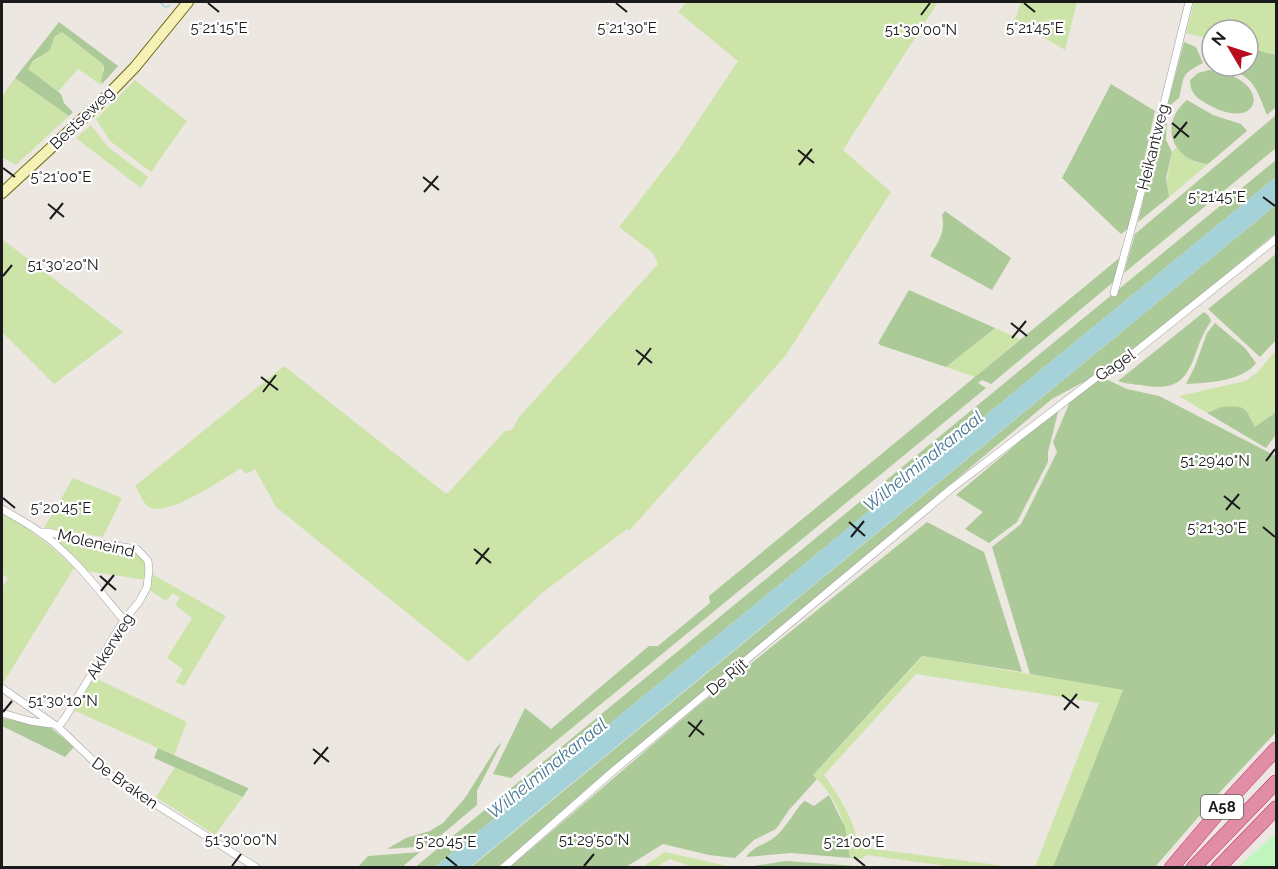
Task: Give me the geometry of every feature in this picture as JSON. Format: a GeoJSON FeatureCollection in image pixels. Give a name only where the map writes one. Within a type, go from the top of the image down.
{"type":"FeatureCollection","features":[{"type":"Feature","properties":{"kind":"highway","name":"A58"},"geometry":{"type":"LineString","coordinates":[[1171,867],[1276,749]]}},
{"type":"Feature","properties":{"kind":"highway","name":"A58"},"geometry":{"type":"LineString","coordinates":[[1193,867],[1276,782]]}},
{"type":"Feature","properties":{"kind":"highway","name":"A58"},"geometry":{"type":"LineString","coordinates":[[1218,867],[1276,810]]}},
{"type":"Feature","properties":{"kind":"main road","name":"Bestseweg"},"geometry":{"type":"LineString","coordinates":[[2,193],[80,122],[135,67],[188,2]]}},
{"type":"Feature","properties":{"kind":"street","name":"Heikantweg"},"geometry":{"type":"LineString","coordinates":[[1114,293],[1189,2]]}},
{"type":"Feature","properties":{"kind":"street","name":"Gagel"},"geometry":{"type":"LineString","coordinates":[[952,489],[1097,377],[1115,368],[1276,239]]}},
{"type":"Feature","properties":{"kind":"street","name":"De Rijt"},"geometry":{"type":"LineString","coordinates":[[503,867],[612,772],[952,489]]}},
{"type":"Feature","properties":{"kind":"street","name":"Moleneind"},"geometry":{"type":"LineString","coordinates":[[2,509],[41,532],[71,558],[124,620]]}},
{"type":"Feature","properties":{"kind":"street","name":"Moleneind"},"geometry":{"type":"LineString","coordinates":[[41,532],[87,542],[137,549],[148,561]]}},
{"type":"Feature","properties":{"kind":"street","name":"Akkerweg"},"geometry":{"type":"LineString","coordinates":[[55,726],[66,718],[124,620],[139,602],[147,587],[148,561]]}},
{"type":"Feature","properties":{"kind":"street","name":"De Braken"},"geometry":{"type":"LineString","coordinates":[[2,688],[55,726],[106,773],[257,867]]}},
{"type":"Feature","properties":{"kind":"street"},"geometry":{"type":"LineString","coordinates":[[2,713],[55,726]]}},
{"type":"Feature","properties":{"kind":"green space"},"geometry":{"type":"Polygon","coordinates":[[[686,2],[938,2],[843,150],[891,192],[786,355],[629,531],[627,529],[542,593],[468,662],[276,507],[255,469],[246,474],[241,468],[197,495],[171,506],[160,509],[146,505],[135,486],[284,366],[445,493],[448,493],[505,431],[512,430],[519,417],[658,264],[653,253],[619,227],[678,151],[738,61],[678,12],[686,2]]]}},
{"type":"Feature","properties":{"kind":"green space"},"geometry":{"type":"Polygon","coordinates":[[[1021,2],[1077,2],[1065,50],[1015,20],[1021,2]]]}},
{"type":"Feature","properties":{"kind":"green space"},"geometry":{"type":"Polygon","coordinates":[[[1194,2],[1276,2],[1276,55],[1260,51],[1260,18],[1200,18],[1200,37],[1186,33],[1194,2]]]}},
{"type":"Feature","properties":{"kind":"green space"},"geometry":{"type":"Polygon","coordinates":[[[59,22],[118,66],[103,83],[101,81],[103,64],[62,32],[54,37],[50,50],[33,61],[28,69],[61,94],[64,103],[73,112],[69,116],[15,78],[59,22]]]}},
{"type":"Feature","properties":{"kind":"green space"},"geometry":{"type":"Polygon","coordinates":[[[62,32],[103,64],[103,83],[101,85],[78,69],[58,92],[28,71],[29,65],[39,58],[54,37],[62,32]]]}},
{"type":"Feature","properties":{"kind":"green space"},"geometry":{"type":"Polygon","coordinates":[[[1184,42],[1196,47],[1200,56],[1200,65],[1187,73],[1179,98],[1167,107],[1184,42]]]}},
{"type":"Feature","properties":{"kind":"green space"},"geometry":{"type":"Polygon","coordinates":[[[1260,51],[1276,55],[1276,107],[1267,115],[1247,78],[1260,78],[1260,51]]]}},
{"type":"Feature","properties":{"kind":"green space"},"geometry":{"type":"Polygon","coordinates":[[[1200,72],[1200,78],[1235,78],[1244,83],[1252,92],[1254,101],[1250,109],[1241,113],[1227,112],[1198,98],[1191,89],[1190,80],[1200,72]]]}},
{"type":"Feature","properties":{"kind":"green space"},"geometry":{"type":"Polygon","coordinates":[[[15,78],[69,116],[16,165],[2,157],[2,96],[15,78]]]}},
{"type":"Feature","properties":{"kind":"green space"},"geometry":{"type":"Polygon","coordinates":[[[135,80],[187,121],[151,172],[110,141],[96,119],[135,80]]]}},
{"type":"Feature","properties":{"kind":"green space"},"geometry":{"type":"Polygon","coordinates":[[[1111,84],[1155,111],[1129,228],[1121,234],[1062,178],[1111,84]]]}},
{"type":"Feature","properties":{"kind":"green space"},"geometry":{"type":"Polygon","coordinates":[[[1187,100],[1213,115],[1241,124],[1247,131],[1208,164],[1185,156],[1173,140],[1171,130],[1178,110],[1187,100]]]}},
{"type":"Feature","properties":{"kind":"green space"},"geometry":{"type":"Polygon","coordinates":[[[1164,114],[1167,118],[1166,140],[1172,152],[1166,178],[1169,197],[1138,222],[1164,114]]]}},
{"type":"Feature","properties":{"kind":"green space"},"geometry":{"type":"Polygon","coordinates":[[[1276,115],[1276,148],[1124,273],[1135,234],[1276,115]]]}},
{"type":"Feature","properties":{"kind":"green space"},"geometry":{"type":"Polygon","coordinates":[[[91,125],[108,147],[148,177],[141,188],[76,138],[91,125]]]}},
{"type":"Feature","properties":{"kind":"green space"},"geometry":{"type":"Polygon","coordinates":[[[1176,148],[1197,163],[1208,164],[1169,197],[1168,174],[1172,152],[1176,148]]]}},
{"type":"Feature","properties":{"kind":"green space"},"geometry":{"type":"Polygon","coordinates":[[[1276,160],[1276,177],[435,867],[414,868],[1276,160]]]}},
{"type":"Feature","properties":{"kind":"green space"},"geometry":{"type":"Polygon","coordinates":[[[1276,205],[1276,233],[1115,365],[1052,399],[588,788],[498,867],[470,868],[1276,205]]]}},
{"type":"Feature","properties":{"kind":"green space"},"geometry":{"type":"Polygon","coordinates":[[[945,211],[1011,258],[992,290],[930,256],[940,237],[943,227],[942,215],[945,211]]]}},
{"type":"Feature","properties":{"kind":"green space"},"geometry":{"type":"Polygon","coordinates":[[[2,239],[123,332],[54,384],[2,332],[2,239]]]}},
{"type":"Feature","properties":{"kind":"green space"},"geometry":{"type":"Polygon","coordinates":[[[1276,254],[1276,340],[1260,357],[1208,309],[1276,254]]]}},
{"type":"Feature","properties":{"kind":"green space"},"geometry":{"type":"Polygon","coordinates":[[[1123,255],[1117,279],[991,384],[982,380],[978,383],[986,388],[511,778],[493,774],[525,708],[551,729],[649,646],[658,646],[710,603],[709,596],[1123,255]]]}},
{"type":"Feature","properties":{"kind":"green space"},"geometry":{"type":"Polygon","coordinates":[[[909,290],[995,328],[946,367],[880,345],[878,343],[909,290]]]}},
{"type":"Feature","properties":{"kind":"green space"},"geometry":{"type":"Polygon","coordinates":[[[1204,312],[1211,321],[1182,379],[1173,385],[1159,387],[1118,381],[1204,312]]]}},
{"type":"Feature","properties":{"kind":"green space"},"geometry":{"type":"Polygon","coordinates":[[[1215,323],[1245,348],[1256,363],[1243,374],[1234,377],[1214,382],[1186,384],[1207,333],[1215,323]]]}},
{"type":"Feature","properties":{"kind":"green space"},"geometry":{"type":"Polygon","coordinates":[[[995,328],[1020,339],[975,377],[946,367],[995,328]]]}},
{"type":"Feature","properties":{"kind":"green space"},"geometry":{"type":"Polygon","coordinates":[[[1274,352],[1276,354],[1276,412],[1255,427],[1249,415],[1212,410],[1207,413],[1179,396],[1245,381],[1258,372],[1274,352]]]}},
{"type":"Feature","properties":{"kind":"green space"},"geometry":{"type":"Polygon","coordinates":[[[1094,379],[1108,380],[1127,389],[1159,396],[1276,456],[1276,732],[1155,867],[1053,867],[1123,690],[1030,674],[992,547],[1021,524],[1057,452],[1053,442],[1072,398],[1094,379]]]}},
{"type":"Feature","properties":{"kind":"green space"},"geometry":{"type":"Polygon","coordinates":[[[1221,407],[1243,408],[1255,427],[1276,412],[1275,436],[1266,448],[1207,413],[1221,407]]]}},
{"type":"Feature","properties":{"kind":"green space"},"geometry":{"type":"Polygon","coordinates":[[[1059,408],[1048,452],[1048,462],[1017,522],[989,543],[965,529],[983,512],[956,495],[1059,408]]]}},
{"type":"Feature","properties":{"kind":"green space"},"geometry":{"type":"Polygon","coordinates":[[[73,478],[122,498],[103,537],[74,532],[71,535],[44,528],[73,478]]]}},
{"type":"Feature","properties":{"kind":"green space"},"geometry":{"type":"Polygon","coordinates":[[[2,511],[40,538],[74,568],[2,685],[2,588],[8,578],[2,574],[2,511]]]}},
{"type":"Feature","properties":{"kind":"green space"},"geometry":{"type":"Polygon","coordinates":[[[927,522],[984,552],[1022,672],[922,656],[813,775],[817,779],[789,810],[776,829],[754,840],[735,858],[709,855],[663,844],[626,867],[509,868],[693,710],[927,522]]]}},
{"type":"Feature","properties":{"kind":"green space"},"geometry":{"type":"Polygon","coordinates":[[[50,536],[134,552],[145,560],[146,580],[87,571],[50,536]]]}},
{"type":"Feature","properties":{"kind":"green space"},"geometry":{"type":"Polygon","coordinates":[[[152,574],[226,616],[184,686],[176,682],[183,669],[167,658],[192,618],[175,605],[180,598],[173,593],[166,601],[148,589],[152,574]]]}},
{"type":"Feature","properties":{"kind":"green space"},"geometry":{"type":"Polygon","coordinates":[[[923,656],[1123,690],[1053,867],[1035,867],[1099,703],[916,674],[824,775],[850,818],[859,847],[1013,867],[953,867],[867,855],[862,859],[850,858],[847,835],[839,813],[828,792],[813,775],[923,656]]]}},
{"type":"Feature","properties":{"kind":"green space"},"geometry":{"type":"Polygon","coordinates":[[[93,677],[187,722],[174,755],[73,710],[93,677]]]}},
{"type":"Feature","properties":{"kind":"green space"},"geometry":{"type":"Polygon","coordinates":[[[2,718],[51,728],[74,747],[65,757],[2,726],[2,718]]]}},
{"type":"Feature","properties":{"kind":"green space"},"geometry":{"type":"Polygon","coordinates":[[[502,742],[477,791],[477,805],[428,846],[387,849],[406,838],[430,831],[443,823],[465,798],[502,742]]]}},
{"type":"Feature","properties":{"kind":"green space"},"geometry":{"type":"Polygon","coordinates":[[[158,748],[248,789],[243,797],[154,758],[158,748]]]}},
{"type":"Feature","properties":{"kind":"green space"},"geometry":{"type":"Polygon","coordinates":[[[175,767],[243,797],[215,835],[156,797],[175,767]]]}},
{"type":"Feature","properties":{"kind":"green space"},"geometry":{"type":"Polygon","coordinates":[[[829,795],[845,827],[850,858],[791,853],[746,857],[779,833],[803,802],[814,806],[829,795]]]}},
{"type":"Feature","properties":{"kind":"green space"},"geometry":{"type":"Polygon","coordinates":[[[1276,833],[1276,867],[1238,867],[1276,833]]]}},
{"type":"Feature","properties":{"kind":"green space"},"geometry":{"type":"Polygon","coordinates":[[[420,852],[402,867],[358,867],[368,856],[420,852]]]}},
{"type":"Feature","properties":{"kind":"green space"},"geometry":{"type":"Polygon","coordinates":[[[665,852],[732,867],[692,867],[670,859],[656,867],[641,868],[665,852]]]}},
{"type":"Feature","properties":{"kind":"green space"},"geometry":{"type":"Polygon","coordinates":[[[786,861],[870,867],[731,867],[786,861]]]}},
{"type":"Feature","properties":{"kind":"water"},"geometry":{"type":"Polygon","coordinates":[[[1276,177],[1276,205],[470,867],[435,867],[1276,177]]]}},
{"type":"Feature","properties":{"kind":"waterway"},"geometry":{"type":"LineString","coordinates":[[160,2],[165,7],[169,6]]}},
{"type":"Feature","properties":{"kind":"water label","name":"Wilhelminakanaal"},"geometry":{"type":"Point","coordinates":[923,461]}},
{"type":"Feature","properties":{"kind":"water label","name":"Wilhelminakanaal"},"geometry":{"type":"Point","coordinates":[547,768]}}]}
